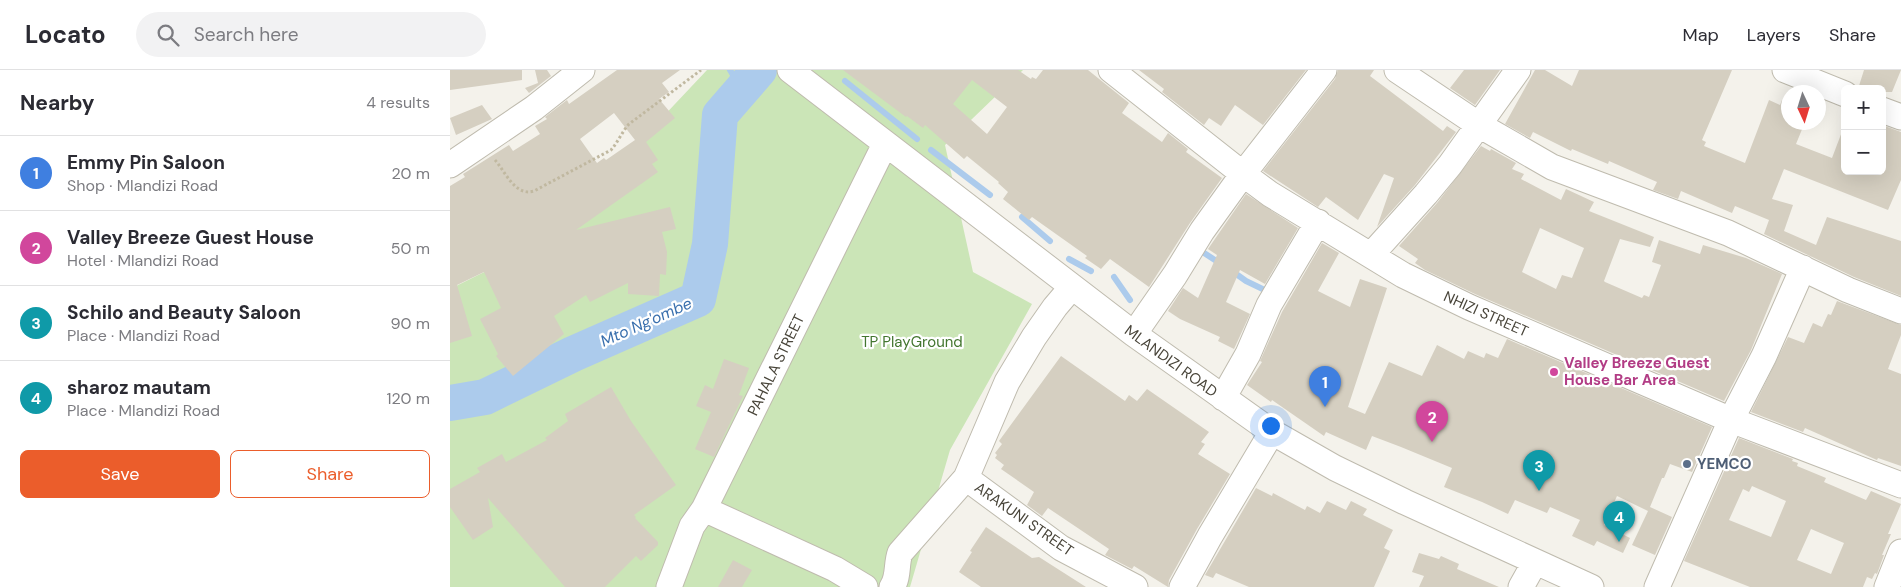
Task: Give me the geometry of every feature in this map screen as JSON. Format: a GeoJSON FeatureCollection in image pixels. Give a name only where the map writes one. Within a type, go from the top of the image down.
{"type":"FeatureCollection","features":[{"type":"Feature","properties":{"kind":"street"},"geometry":{"type":"LineString","coordinates":[[450,165],[534,108],[582,70]]}},
{"type":"Feature","properties":{"kind":"street","name":"MLANDIZI ROAD"},"geometry":{"type":"LineString","coordinates":[[790,70],[1134,334],[1272,432],[1335,468],[1396,498],[1591,587]]}},
{"type":"Feature","properties":{"kind":"street","name":"NHIZI STREET"},"geometry":{"type":"LineString","coordinates":[[1111,70],[1270,194],[1403,275],[1433,291],[1731,420],[1901,485]]}},
{"type":"Feature","properties":{"kind":"street"},"geometry":{"type":"LineString","coordinates":[[1134,334],[1175,275],[1202,230],[1324,70]]}},
{"type":"Feature","properties":{"kind":"street"},"geometry":{"type":"LineString","coordinates":[[1397,70],[1479,125],[1552,167],[1728,233],[1848,290],[1901,311]]}},
{"type":"Feature","properties":{"kind":"street"},"geometry":{"type":"LineString","coordinates":[[1371,255],[1426,194],[1518,70]]}},
{"type":"Feature","properties":{"kind":"street"},"geometry":{"type":"LineString","coordinates":[[1797,72],[1841,92]]}},
{"type":"Feature","properties":{"kind":"street"},"geometry":{"type":"LineString","coordinates":[[1886,111],[1901,117]]}},
{"type":"Feature","properties":{"kind":"street","name":"PAHALA STREET"},"geometry":{"type":"LineString","coordinates":[[669,587],[692,526],[704,509],[886,144]]}},
{"type":"Feature","properties":{"kind":"street"},"geometry":{"type":"LineString","coordinates":[[1223,398],[1248,354],[1268,306],[1318,222]]}},
{"type":"Feature","properties":{"kind":"street"},"geometry":{"type":"LineString","coordinates":[[1657,587],[1731,420],[1764,356],[1803,268]]}},
{"type":"Feature","properties":{"kind":"street"},"geometry":{"type":"LineString","coordinates":[[892,587],[896,579],[896,563],[900,553],[966,478],[1007,382],[1034,337],[1072,287]]}},
{"type":"Feature","properties":{"kind":"street"},"geometry":{"type":"LineString","coordinates":[[1182,587],[1272,432]]}},
{"type":"Feature","properties":{"kind":"street","name":"ARAKUNI STREET"},"geometry":{"type":"LineString","coordinates":[[966,478],[1061,548],[1135,587]]}},
{"type":"Feature","properties":{"kind":"street"},"geometry":{"type":"LineString","coordinates":[[704,509],[835,569],[866,587]]}},
{"type":"Feature","properties":{"kind":"street"},"geometry":{"type":"LineString","coordinates":[[1887,587],[1901,552]]}},
{"type":"Feature","properties":{"kind":"street"},"geometry":{"type":"LineString","coordinates":[[1521,587],[1535,562]]}},
{"type":"Feature","properties":{"kind":"path"},"geometry":{"type":"LineString","coordinates":[[493,158],[520,191],[527,193],[534,191],[611,150],[619,142],[623,131],[629,124],[701,70]]}},
{"type":"Feature","properties":{"kind":"green space","name":"TP PlayGround"},"geometry":{"type":"Polygon","coordinates":[[[707,70],[1023,70],[945,145],[973,272],[1032,304],[950,450],[910,587],[450,587],[450,289],[545,242],[707,70]]]}},
{"type":"Feature","properties":{"kind":"building"},"geometry":{"type":"Polygon","coordinates":[[[450,70],[522,70],[522,80],[450,90],[450,70]]]}},
{"type":"Feature","properties":{"kind":"building"},"geometry":{"type":"Polygon","coordinates":[[[535,70],[547,70],[551,76],[529,93],[525,88],[538,83],[535,70]]]}},
{"type":"Feature","properties":{"kind":"building"},"geometry":{"type":"Polygon","coordinates":[[[617,70],[680,70],[662,83],[669,92],[659,99],[675,118],[646,142],[658,160],[652,164],[658,172],[576,230],[670,207],[676,229],[662,232],[667,252],[666,275],[660,274],[659,296],[628,294],[628,283],[590,302],[586,295],[554,316],[564,334],[513,376],[496,356],[498,354],[480,319],[501,308],[484,272],[457,285],[472,336],[450,343],[450,186],[465,177],[463,174],[509,145],[513,151],[540,134],[535,126],[547,119],[545,117],[567,100],[569,104],[617,70]],[[614,113],[580,139],[597,163],[604,158],[606,160],[635,140],[614,113]]]}},
{"type":"Feature","properties":{"kind":"building"},"geometry":{"type":"Polygon","coordinates":[[[843,70],[1018,70],[1031,79],[1032,77],[1036,79],[1043,70],[1088,70],[1129,103],[1122,113],[1162,142],[1168,133],[1188,149],[1186,152],[1222,178],[1190,223],[1149,287],[1110,259],[1101,269],[1085,258],[1087,256],[1032,217],[1029,220],[1003,199],[1008,192],[999,182],[967,156],[964,159],[925,125],[923,128],[843,70]],[[972,80],[953,104],[987,134],[1007,107],[972,80]]]}},
{"type":"Feature","properties":{"kind":"building"},"geometry":{"type":"Polygon","coordinates":[[[1139,70],[1306,70],[1263,125],[1235,105],[1221,126],[1209,118],[1204,125],[1162,92],[1164,89],[1139,70]]]}},
{"type":"Feature","properties":{"kind":"building"},"geometry":{"type":"Polygon","coordinates":[[[1338,70],[1374,70],[1370,76],[1443,131],[1447,126],[1456,132],[1415,185],[1377,227],[1394,178],[1384,174],[1358,220],[1326,197],[1318,207],[1263,171],[1335,79],[1338,70]]]}},
{"type":"Feature","properties":{"kind":"building"},"geometry":{"type":"Polygon","coordinates":[[[1464,70],[1500,70],[1475,105],[1450,88],[1464,70]]]}},
{"type":"Feature","properties":{"kind":"building"},"geometry":{"type":"Polygon","coordinates":[[[1535,70],[1545,70],[1572,86],[1579,70],[1732,70],[1702,140],[1706,142],[1704,146],[1745,163],[1769,100],[1780,105],[1781,102],[1781,130],[1802,130],[1796,144],[1832,158],[1841,134],[1841,175],[1886,175],[1886,126],[1901,132],[1901,180],[1888,210],[1784,169],[1772,199],[1793,205],[1784,231],[1816,245],[1827,217],[1901,241],[1901,296],[1854,277],[1764,234],[1769,220],[1735,206],[1732,213],[1681,191],[1678,199],[1653,190],[1657,182],[1609,161],[1608,164],[1572,149],[1571,151],[1533,132],[1530,138],[1505,124],[1535,70]]]}},
{"type":"Feature","properties":{"kind":"building"},"geometry":{"type":"Polygon","coordinates":[[[1864,70],[1901,70],[1892,92],[1886,92],[1886,85],[1859,85],[1864,70]]]}},
{"type":"Feature","properties":{"kind":"building"},"geometry":{"type":"Polygon","coordinates":[[[482,105],[492,119],[456,135],[450,118],[482,105]]]}},
{"type":"Feature","properties":{"kind":"building"},"geometry":{"type":"Polygon","coordinates":[[[1481,146],[1490,151],[1491,149],[1516,163],[1512,169],[1524,174],[1521,179],[1561,200],[1566,189],[1594,202],[1589,211],[1654,237],[1650,247],[1620,239],[1604,281],[1642,298],[1644,295],[1649,297],[1661,265],[1652,262],[1659,240],[1700,254],[1703,245],[1746,258],[1782,274],[1751,350],[1724,401],[1475,294],[1425,270],[1415,263],[1418,259],[1399,246],[1437,203],[1481,146]],[[1540,228],[1522,272],[1556,289],[1562,275],[1572,278],[1584,248],[1540,228]]]}},
{"type":"Feature","properties":{"kind":"building"},"geometry":{"type":"Polygon","coordinates":[[[1246,194],[1298,228],[1265,284],[1240,270],[1226,302],[1250,314],[1234,349],[1218,341],[1220,337],[1180,319],[1168,311],[1183,288],[1198,298],[1217,255],[1208,249],[1246,194]]]}},
{"type":"Feature","properties":{"kind":"building"},"geometry":{"type":"Polygon","coordinates":[[[1322,243],[1339,253],[1318,291],[1350,307],[1360,279],[1387,288],[1348,407],[1365,414],[1389,362],[1422,376],[1437,345],[1464,359],[1468,351],[1484,358],[1486,353],[1498,358],[1507,339],[1712,427],[1692,472],[1670,464],[1664,478],[1662,478],[1650,507],[1672,517],[1655,555],[1632,545],[1648,511],[1617,496],[1604,525],[1630,538],[1623,553],[1597,541],[1594,546],[1572,536],[1580,520],[1550,507],[1547,513],[1515,500],[1508,514],[1444,487],[1452,468],[1401,447],[1372,436],[1366,450],[1326,432],[1324,436],[1247,385],[1262,362],[1260,361],[1282,312],[1322,243]]]}},
{"type":"Feature","properties":{"kind":"building"},"geometry":{"type":"Polygon","coordinates":[[[1837,301],[1901,325],[1901,335],[1888,369],[1901,374],[1901,466],[1878,458],[1877,460],[1805,428],[1803,432],[1751,412],[1788,337],[1804,343],[1813,323],[1822,327],[1828,314],[1831,315],[1837,301]]]}},
{"type":"Feature","properties":{"kind":"building"},"geometry":{"type":"Polygon","coordinates":[[[1061,356],[1125,401],[1129,395],[1137,401],[1147,389],[1209,432],[1201,442],[1205,444],[1198,454],[1230,474],[1169,580],[1168,587],[1134,566],[1132,569],[1105,555],[1109,549],[1048,508],[1042,516],[1027,505],[1034,492],[1001,469],[1004,465],[995,458],[997,455],[995,453],[1002,444],[999,441],[1061,356]]]}},
{"type":"Feature","properties":{"kind":"building"},"geometry":{"type":"Polygon","coordinates":[[[724,359],[749,368],[739,395],[743,396],[714,457],[695,449],[711,412],[696,406],[705,385],[713,389],[724,359]]]}},
{"type":"Feature","properties":{"kind":"building"},"geometry":{"type":"Polygon","coordinates":[[[611,387],[631,421],[676,485],[634,515],[658,542],[658,545],[641,561],[636,556],[605,587],[565,587],[488,498],[493,527],[473,540],[450,507],[450,489],[480,472],[477,468],[502,454],[506,462],[547,440],[545,438],[568,421],[565,414],[611,387]]]}},
{"type":"Feature","properties":{"kind":"building"},"geometry":{"type":"Polygon","coordinates":[[[1739,438],[1793,459],[1792,461],[1798,463],[1797,466],[1826,478],[1824,482],[1866,500],[1871,491],[1901,504],[1888,534],[1891,534],[1882,555],[1884,555],[1877,574],[1875,573],[1872,579],[1867,577],[1863,587],[1750,587],[1684,561],[1739,438]],[[1752,486],[1749,492],[1743,489],[1729,520],[1771,537],[1786,501],[1752,486]],[[1811,529],[1797,560],[1831,574],[1844,543],[1811,529]]]}},
{"type":"Feature","properties":{"kind":"building"},"geometry":{"type":"Polygon","coordinates":[[[1256,488],[1272,496],[1273,493],[1305,510],[1307,506],[1320,513],[1327,501],[1346,510],[1351,501],[1367,509],[1363,515],[1393,530],[1384,548],[1390,551],[1374,587],[1249,587],[1216,573],[1213,578],[1205,575],[1256,488]]]}},
{"type":"Feature","properties":{"kind":"building"},"geometry":{"type":"Polygon","coordinates":[[[986,527],[1032,558],[1039,557],[1086,587],[981,587],[959,572],[986,527]]]}},
{"type":"Feature","properties":{"kind":"building"},"geometry":{"type":"Polygon","coordinates":[[[1419,553],[1439,559],[1441,556],[1459,564],[1457,569],[1499,587],[1419,587],[1424,576],[1412,572],[1419,553]]]}},
{"type":"Feature","properties":{"kind":"building"},"geometry":{"type":"Polygon","coordinates":[[[733,560],[752,570],[742,587],[718,587],[733,560]]]}},
{"type":"Feature","properties":{"kind":"waterway"},"geometry":{"type":"LineString","coordinates":[[730,70],[742,90]]}},
{"type":"Feature","properties":{"kind":"waterway","name":"Mto Ng'ombe"},"geometry":{"type":"LineString","coordinates":[[450,403],[485,397],[573,354],[698,299],[710,244],[720,115],[759,70]]}},
{"type":"Feature","properties":{"kind":"waterway"},"geometry":{"type":"LineString","coordinates":[[845,81],[917,139]]}},
{"type":"Feature","properties":{"kind":"waterway"},"geometry":{"type":"LineString","coordinates":[[931,150],[990,195]]}},
{"type":"Feature","properties":{"kind":"waterway"},"geometry":{"type":"LineString","coordinates":[[1022,217],[1050,241]]}},
{"type":"Feature","properties":{"kind":"waterway"},"geometry":{"type":"LineString","coordinates":[[1198,249],[1221,264]]}},
{"type":"Feature","properties":{"kind":"waterway"},"geometry":{"type":"LineString","coordinates":[[1069,259],[1091,271]]}},
{"type":"Feature","properties":{"kind":"waterway"},"geometry":{"type":"LineString","coordinates":[[1232,271],[1246,281],[1271,293]]}},
{"type":"Feature","properties":{"kind":"waterway"},"geometry":{"type":"LineString","coordinates":[[1114,277],[1130,300]]}},
{"type":"Feature","properties":{"kind":"place","name":"Valley Breeze Guest House Bar Area"},"geometry":{"type":"Point","coordinates":[1554,372]}},
{"type":"Feature","properties":{"kind":"place","name":"Emmy Pin Saloon"},"geometry":{"type":"Point","coordinates":[1325,407]}},
{"type":"Feature","properties":{"kind":"place","name":"Valley Breeze Guest House"},"geometry":{"type":"Point","coordinates":[1432,442]}},
{"type":"Feature","properties":{"kind":"place","name":"YEMCO"},"geometry":{"type":"Point","coordinates":[1687,464]}},
{"type":"Feature","properties":{"kind":"place","name":"Schilo and Beauty Saloon"},"geometry":{"type":"Point","coordinates":[1539,491]}},
{"type":"Feature","properties":{"kind":"place","name":"sharoz mautam"},"geometry":{"type":"Point","coordinates":[1619,542]}}]}
